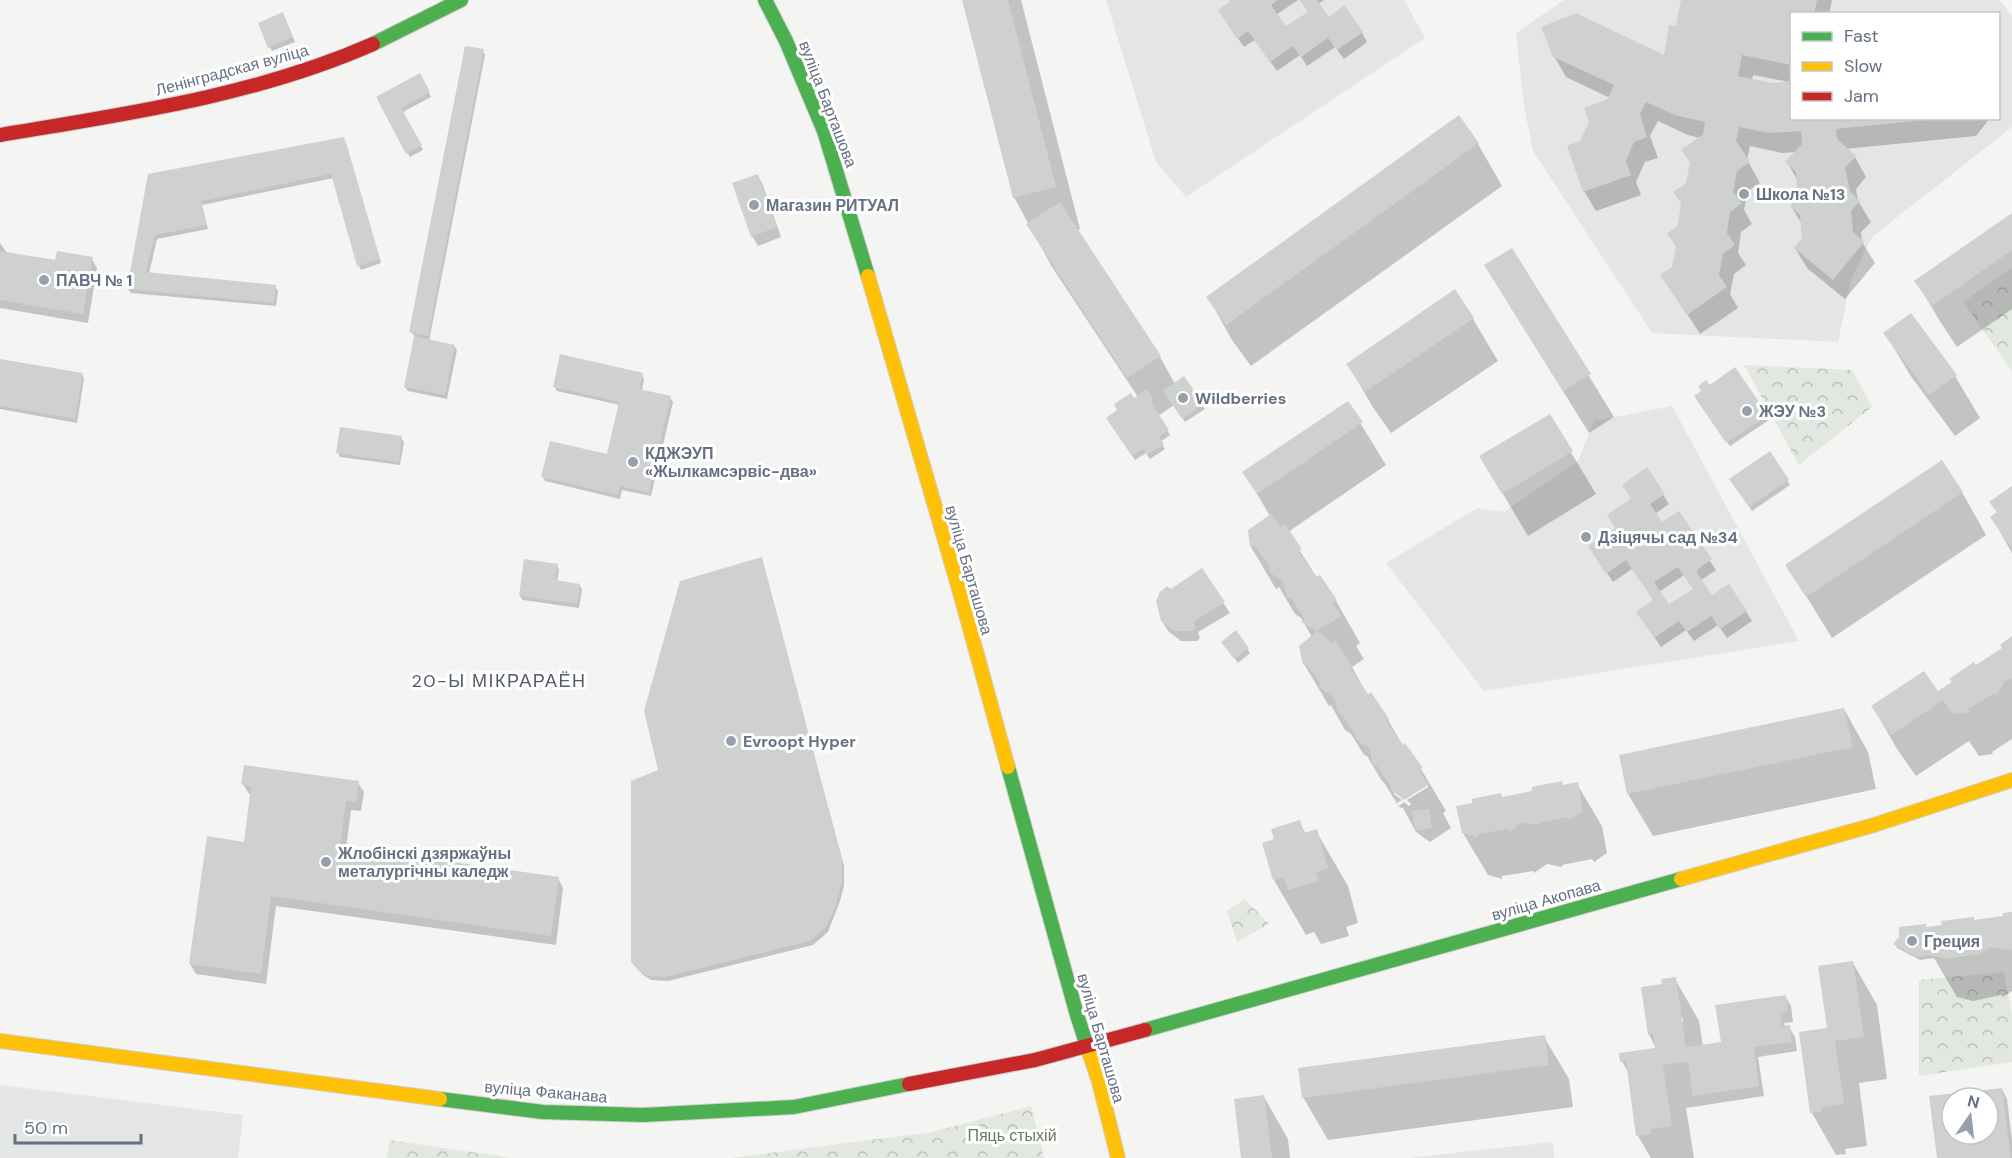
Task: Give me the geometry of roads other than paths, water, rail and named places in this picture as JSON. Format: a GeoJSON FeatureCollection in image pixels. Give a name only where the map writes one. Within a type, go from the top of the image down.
{"type":"FeatureCollection","features":[{"type":"Feature","properties":{"kind":"main road","name":"Ленінградская вуліца"},"geometry":{"type":"LineString","coordinates":[[0,135],[110,117],[204,98],[272,80],[334,60],[425,19],[461,0]]}},
{"type":"Feature","properties":{"kind":"main road","name":"вуліца Барташова"},"geometry":{"type":"LineString","coordinates":[[765,0],[786,41],[827,142],[959,589],[1077,1015],[1099,1082],[1118,1158]]}},
{"type":"Feature","properties":{"kind":"main road","name":"вуліца Акопава"},"geometry":{"type":"LineString","coordinates":[[1087,1045],[1230,1007],[1874,825],[2012,780]]}},
{"type":"Feature","properties":{"kind":"main road","name":"вуліца Факанава"},"geometry":{"type":"LineString","coordinates":[[0,1041],[543,1112],[611,1115],[794,1107],[1035,1060],[1087,1045]]}},
{"type":"Feature","properties":{"kind":"place","name":"Школа №13"},"geometry":{"type":"Point","coordinates":[1744,194]}},
{"type":"Feature","properties":{"kind":"place","name":"Магазин РИТУАЛ"},"geometry":{"type":"Point","coordinates":[754,205]}},
{"type":"Feature","properties":{"kind":"place","name":"ПАВЧ № 1"},"geometry":{"type":"Point","coordinates":[44,280]}},
{"type":"Feature","properties":{"kind":"place","name":"Wildberries"},"geometry":{"type":"Point","coordinates":[1183,398]}},
{"type":"Feature","properties":{"kind":"place","name":"ЖЭУ №3"},"geometry":{"type":"Point","coordinates":[1747,411]}},
{"type":"Feature","properties":{"kind":"place","name":"КДЖЭУП «Жылкамсэрвіс-два»"},"geometry":{"type":"Point","coordinates":[633,462]}},
{"type":"Feature","properties":{"kind":"place","name":"Дзіцячы сад №34"},"geometry":{"type":"Point","coordinates":[1586,537]}},
{"type":"Feature","properties":{"kind":"place","name":"Evroopt Hyper"},"geometry":{"type":"Point","coordinates":[731,741]}},
{"type":"Feature","properties":{"kind":"place","name":"Жлобінскі дзяржаўны металургічны каледж"},"geometry":{"type":"Point","coordinates":[326,862]}},
{"type":"Feature","properties":{"kind":"place","name":"Греция"},"geometry":{"type":"Point","coordinates":[1912,941]}},
{"type":"Feature","properties":{"kind":"district","name":"20-Ы МІКРАРАЁН"},"geometry":{"type":"Point","coordinates":[499,681]}},
{"type":"Feature","properties":{"kind":"park label","name":"Пяць стыхій"},"geometry":{"type":"Point","coordinates":[1012,1135]}}]}
